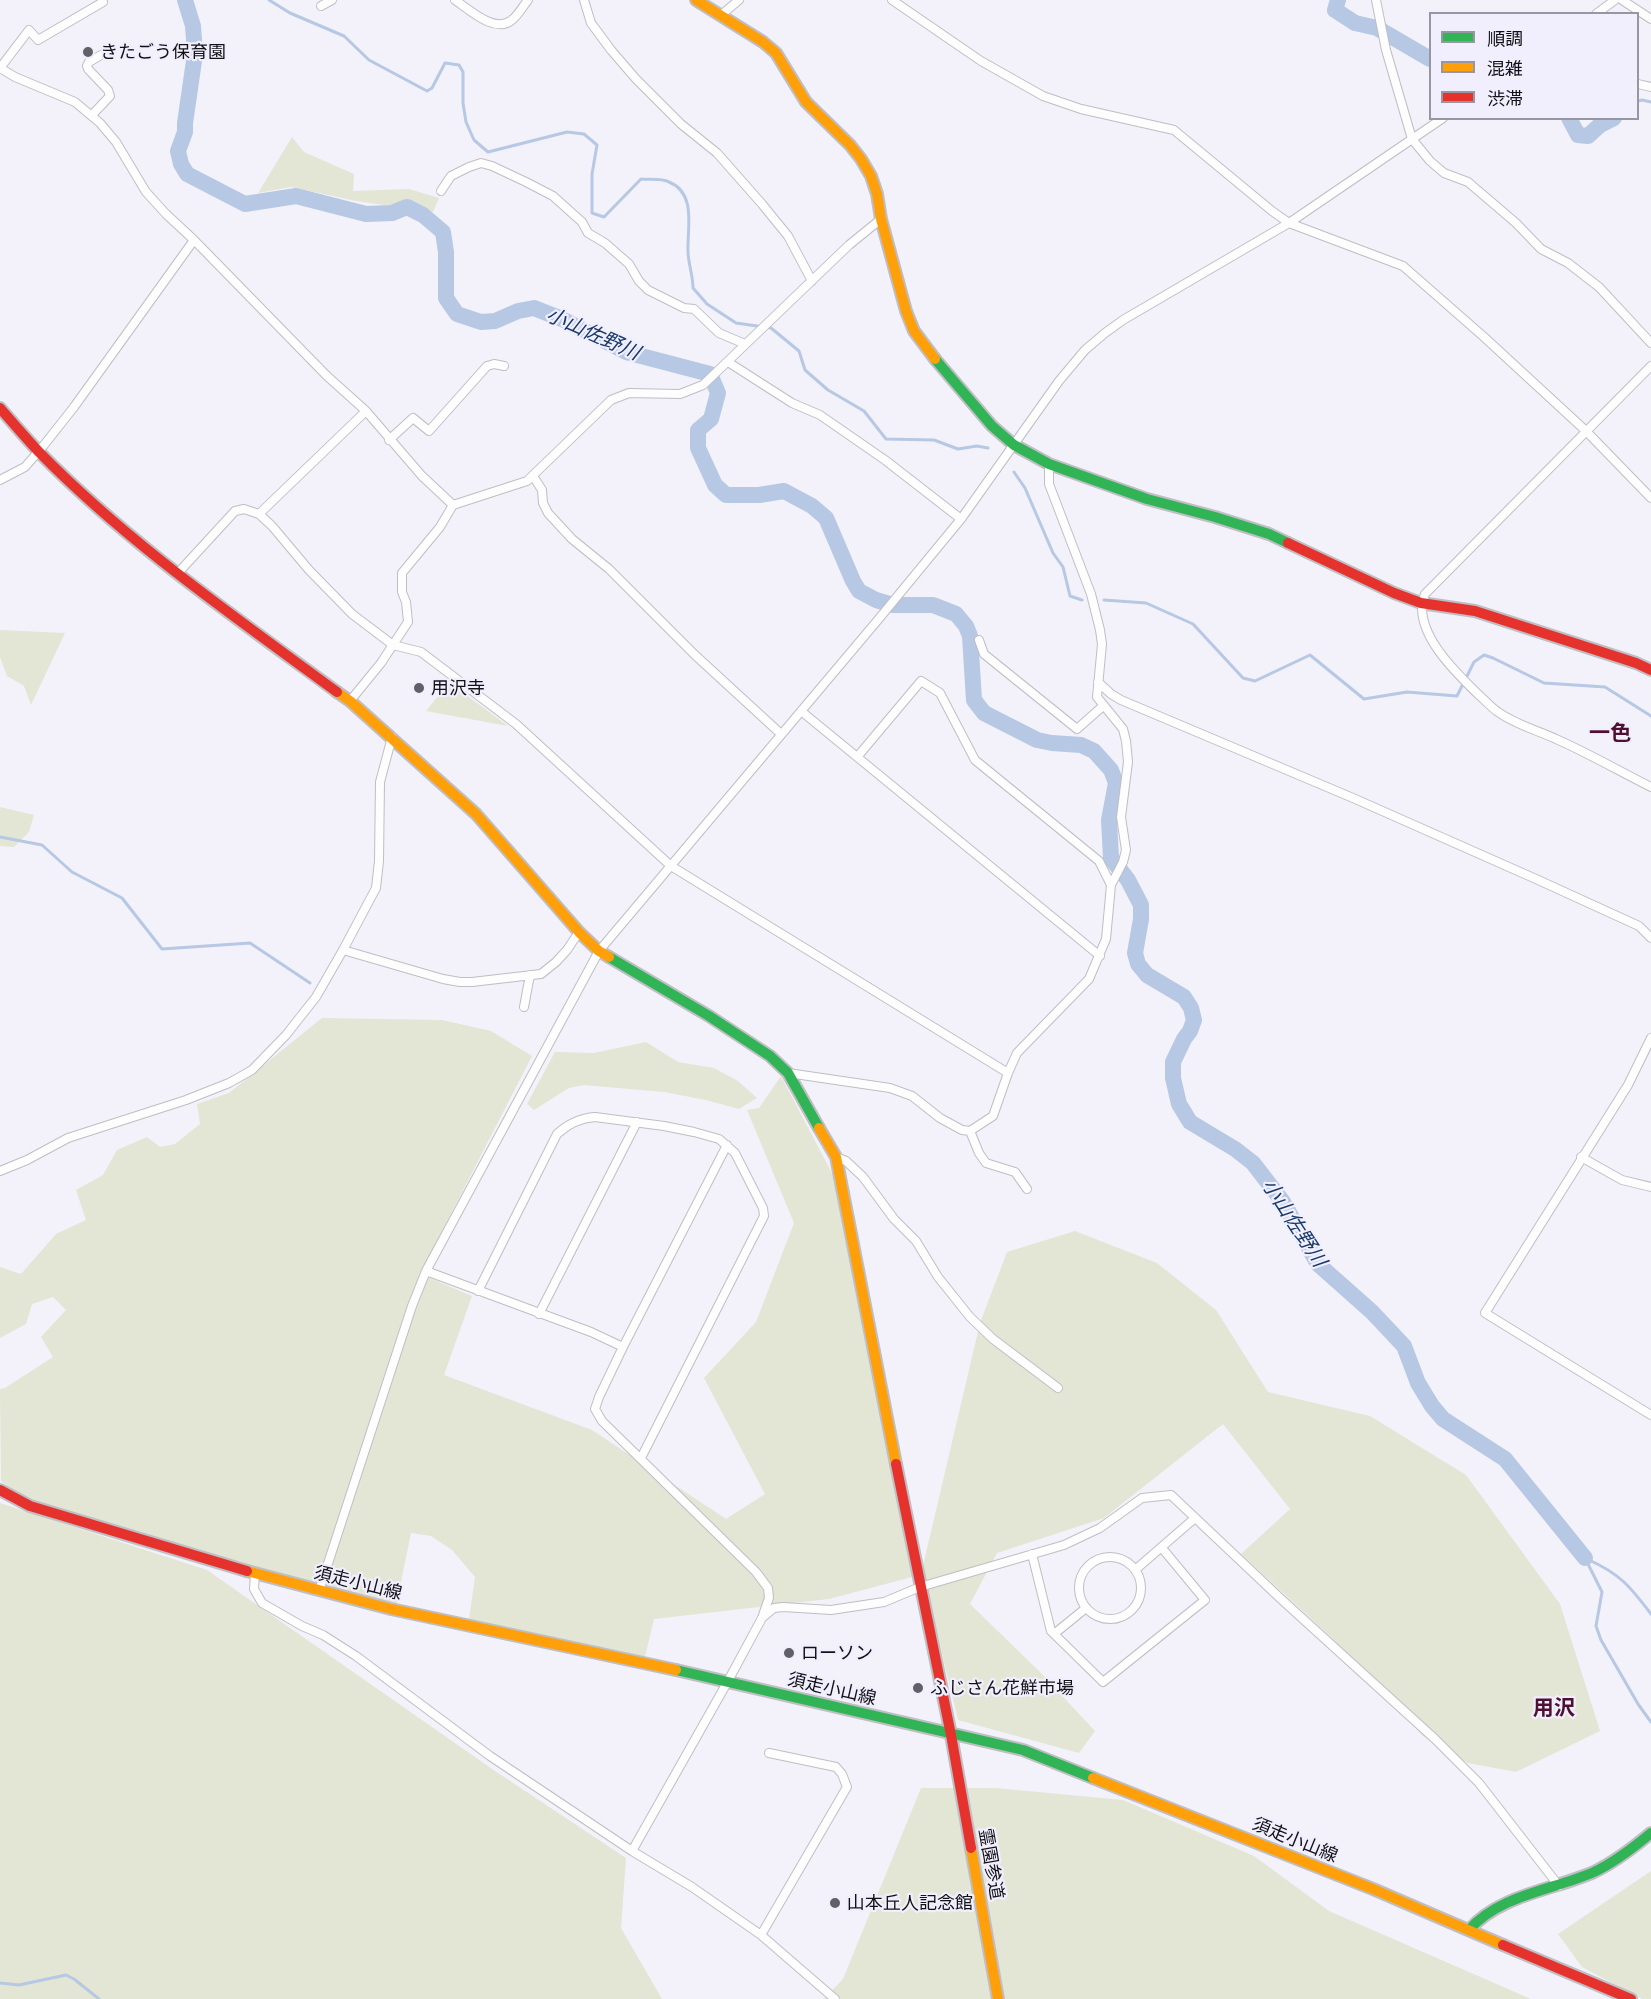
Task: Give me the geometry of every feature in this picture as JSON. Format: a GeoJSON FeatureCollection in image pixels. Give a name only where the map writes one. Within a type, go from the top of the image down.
{"type":"FeatureCollection","features":[{"type":"Feature","properties":{"kind":"street"},"geometry":{"type":"LineString","coordinates":[[321,6],[332,0]]}},
{"type":"Feature","properties":{"kind":"street"},"geometry":{"type":"LineString","coordinates":[[455,0],[487,22],[503,25],[512,20],[528,0]]}},
{"type":"Feature","properties":{"kind":"street"},"geometry":{"type":"LineString","coordinates":[[584,0],[591,23],[611,50],[681,124],[717,153],[762,204],[788,236],[812,281]]}},
{"type":"Feature","properties":{"kind":"street"},"geometry":{"type":"LineString","coordinates":[[696,0],[763,42],[776,53],[806,102],[856,152],[871,176],[877,194],[881,219],[906,311],[914,331],[925,348],[992,426],[1014,445],[1049,464],[1147,499],[1269,534],[1394,593],[1421,603],[1475,611],[1636,663],[1651,670]]}},
{"type":"Feature","properties":{"kind":"street"},"geometry":{"type":"LineString","coordinates":[[720,16],[739,0]]}},
{"type":"Feature","properties":{"kind":"street"},"geometry":{"type":"LineString","coordinates":[[892,0],[981,61],[1043,96],[1081,109],[1174,130],[1289,223],[1402,266],[1484,337],[1586,431],[1651,498]]}},
{"type":"Feature","properties":{"kind":"street"},"geometry":{"type":"LineString","coordinates":[[1376,0],[1386,50],[1412,139],[1430,161],[1444,173],[1468,182],[1516,223],[1541,249],[1568,263],[1599,286],[1651,343]]}},
{"type":"Feature","properties":{"kind":"street"},"geometry":{"type":"LineString","coordinates":[[1599,12],[1615,0]]}},
{"type":"Feature","properties":{"kind":"street"},"geometry":{"type":"LineString","coordinates":[[1622,0],[1648,17]]}},
{"type":"Feature","properties":{"kind":"street"},"geometry":{"type":"LineString","coordinates":[[103,2],[38,40],[29,30],[0,68],[15,77],[75,102],[92,115],[116,142],[146,192],[166,214],[327,376],[366,411],[422,476],[453,505]]}},
{"type":"Feature","properties":{"kind":"street"},"geometry":{"type":"LineString","coordinates":[[92,115],[110,96],[108,90],[87,66],[89,62],[101,55]]}},
{"type":"Feature","properties":{"kind":"street"},"geometry":{"type":"LineString","coordinates":[[320,1591],[412,1306],[426,1271],[599,951],[878,621],[961,519],[1059,381],[1085,350],[1105,333],[1289,223],[1440,120]]}},
{"type":"Feature","properties":{"kind":"street"},"geometry":{"type":"LineString","coordinates":[[441,191],[451,176],[469,166],[481,163],[526,182],[553,196],[582,222],[588,233],[605,243],[629,264],[639,281],[648,290],[684,308],[694,309],[718,333],[745,344]]}},
{"type":"Feature","properties":{"kind":"street"},"geometry":{"type":"LineString","coordinates":[[350,701],[408,622],[406,602],[402,592],[402,573],[440,527],[453,505],[526,481],[611,400],[629,393],[680,394],[703,385],[849,245],[881,219]]}},
{"type":"Feature","properties":{"kind":"street"},"geometry":{"type":"LineString","coordinates":[[0,480],[25,467],[39,452],[194,240]]}},
{"type":"Feature","properties":{"kind":"street"},"geometry":{"type":"LineString","coordinates":[[728,362],[792,403],[820,415],[885,460],[961,519]]}},
{"type":"Feature","properties":{"kind":"street"},"geometry":{"type":"LineString","coordinates":[[389,440],[413,418],[429,431],[487,366],[494,364],[504,366]]}},
{"type":"Feature","properties":{"kind":"street"},"geometry":{"type":"LineString","coordinates":[[1651,366],[1425,594],[1421,603],[1426,629],[1439,651],[1458,675],[1496,711],[1651,787]]}},
{"type":"Feature","properties":{"kind":"street","name":"霊園参道"},"geometry":{"type":"LineString","coordinates":[[0,408],[39,452],[98,508],[210,599],[350,701],[392,737],[476,814],[579,932],[599,951],[759,1048],[788,1073],[836,1157],[862,1297],[951,1735],[998,1999]]}},
{"type":"Feature","properties":{"kind":"street"},"geometry":{"type":"LineString","coordinates":[[259,514],[366,411]]}},
{"type":"Feature","properties":{"kind":"street"},"geometry":{"type":"LineString","coordinates":[[788,1073],[890,1088],[912,1096],[940,1118],[962,1130],[969,1131],[993,1116],[1017,1053],[1089,979],[1100,956],[1106,939],[1113,882],[1126,850],[1121,817],[1128,762],[1126,741],[1123,729],[1097,697],[1102,644],[1100,630],[1087,583],[1049,484],[1049,464]]}},
{"type":"Feature","properties":{"kind":"street"},"geometry":{"type":"LineString","coordinates":[[533,476],[542,490],[543,503],[548,513],[572,539],[609,569],[695,654],[781,734]]}},
{"type":"Feature","properties":{"kind":"street"},"geometry":{"type":"LineString","coordinates":[[178,573],[235,511],[244,509],[259,514],[352,614],[393,645],[422,652],[516,724],[671,866],[1008,1073]]}},
{"type":"Feature","properties":{"kind":"street"},"geometry":{"type":"LineString","coordinates":[[979,640],[984,654],[1077,729],[1103,706]]}},
{"type":"Feature","properties":{"kind":"street"},"geometry":{"type":"LineString","coordinates":[[858,756],[921,681],[940,693],[975,760],[1099,861],[1113,882]]}},
{"type":"Feature","properties":{"kind":"street"},"geometry":{"type":"LineString","coordinates":[[1098,682],[1121,700],[1536,879],[1639,926],[1651,938]]}},
{"type":"Feature","properties":{"kind":"street"},"geometry":{"type":"LineString","coordinates":[[801,711],[1100,956]]}},
{"type":"Feature","properties":{"kind":"street"},"geometry":{"type":"LineString","coordinates":[[0,1171],[27,1160],[68,1138],[186,1100],[229,1083],[252,1070],[286,1035],[305,1012],[344,950],[376,888],[380,861],[380,782],[392,737]]}},
{"type":"Feature","properties":{"kind":"street"},"geometry":{"type":"LineString","coordinates":[[344,950],[460,982],[541,974],[567,950],[579,932]]}},
{"type":"Feature","properties":{"kind":"street"},"geometry":{"type":"LineString","coordinates":[[524,1007],[530,975]]}},
{"type":"Feature","properties":{"kind":"street"},"geometry":{"type":"LineString","coordinates":[[1651,1038],[1628,1084],[1485,1313],[1651,1415]]}},
{"type":"Feature","properties":{"kind":"street"},"geometry":{"type":"LineString","coordinates":[[478,1291],[557,1134],[567,1125],[584,1118],[637,1122],[694,1132],[719,1139],[728,1145],[744,1169],[763,1208],[764,1216],[641,1458]]}},
{"type":"Feature","properties":{"kind":"street"},"geometry":{"type":"LineString","coordinates":[[539,1314],[637,1122]]}},
{"type":"Feature","properties":{"kind":"street"},"geometry":{"type":"LineString","coordinates":[[969,1131],[986,1163],[1015,1172],[1027,1189]]}},
{"type":"Feature","properties":{"kind":"street"},"geometry":{"type":"LineString","coordinates":[[632,1851],[728,1682],[762,1618],[769,1598],[768,1588],[764,1581],[602,1421],[595,1409],[598,1397],[623,1347],[728,1145]]}},
{"type":"Feature","properties":{"kind":"street"},"geometry":{"type":"LineString","coordinates":[[836,1157],[846,1161],[863,1177],[894,1219],[916,1241],[938,1277],[970,1317],[993,1339],[1058,1388]]}},
{"type":"Feature","properties":{"kind":"street"},"geometry":{"type":"LineString","coordinates":[[1581,1157],[1622,1180],[1651,1187]]}},
{"type":"Feature","properties":{"kind":"street"},"geometry":{"type":"LineString","coordinates":[[426,1271],[591,1332],[623,1347]]}},
{"type":"Feature","properties":{"kind":"street","name":"須走小山線"},"geometry":{"type":"LineString","coordinates":[[0,1490],[30,1506],[320,1591],[391,1609],[728,1682],[1023,1750],[1469,1930],[1631,1999]]}},
{"type":"Feature","properties":{"kind":"street"},"geometry":{"type":"LineString","coordinates":[[762,1618],[774,1608],[831,1610],[884,1602],[920,1587],[1064,1545],[1100,1528],[1142,1498],[1171,1495],[1479,1783],[1559,1886]]}},
{"type":"Feature","properties":{"kind":"street"},"geometry":{"type":"LineString","coordinates":[[1135,1570],[1195,1518]]}},
{"type":"Feature","properties":{"kind":"street"},"geometry":{"type":"LineString","coordinates":[[1032,1554],[1051,1631],[1103,1682],[1205,1600],[1162,1548]]}},
{"type":"Feature","properties":{"kind":"street"},"geometry":{"type":"LineString","coordinates":[[1119,1558],[1135,1570],[1140,1579],[1141,1589],[1139,1600],[1133,1609],[1115,1619],[1094,1615],[1086,1608],[1079,1590],[1080,1580],[1090,1564],[1099,1559],[1119,1558]]}},
{"type":"Feature","properties":{"kind":"street"},"geometry":{"type":"LineString","coordinates":[[255,1573],[254,1589],[262,1602],[356,1656],[490,1756],[632,1851],[692,1887],[761,1935],[835,1999]]}},
{"type":"Feature","properties":{"kind":"street"},"geometry":{"type":"LineString","coordinates":[[1054,1634],[1086,1608]]}},
{"type":"Feature","properties":{"kind":"street"},"geometry":{"type":"LineString","coordinates":[[761,1935],[847,1787],[842,1774],[836,1767],[769,1753]]}},
{"type":"Feature","properties":{"kind":"street"},"geometry":{"type":"LineString","coordinates":[[1469,1930],[1475,1920],[1490,1911],[1559,1886],[1610,1863],[1651,1833]]}},
{"type":"Feature","properties":{"kind":"green space"},"geometry":{"type":"Polygon","coordinates":[[[292,137],[304,152],[354,174],[353,191],[409,189],[439,198],[433,212],[356,201],[291,187],[258,193],[292,137]]]}},
{"type":"Feature","properties":{"kind":"green space"},"geometry":{"type":"Polygon","coordinates":[[[0,630],[65,633],[31,705],[24,686],[7,676],[0,657],[0,630]]]}},
{"type":"Feature","properties":{"kind":"green space"},"geometry":{"type":"Polygon","coordinates":[[[449,682],[508,726],[426,711],[449,682]]]}},
{"type":"Feature","properties":{"kind":"green space"},"geometry":{"type":"Polygon","coordinates":[[[0,807],[34,815],[29,832],[14,847],[0,846],[0,807]]]}},
{"type":"Feature","properties":{"kind":"green space"},"geometry":{"type":"Polygon","coordinates":[[[322,1018],[442,1020],[491,1031],[532,1056],[420,1274],[472,1296],[444,1375],[592,1430],[726,1519],[765,1494],[704,1378],[756,1322],[794,1223],[747,1110],[759,1108],[781,1076],[834,1177],[880,1349],[892,1448],[912,1577],[829,1599],[654,1619],[645,1657],[524,1636],[469,1619],[475,1577],[452,1550],[431,1536],[411,1533],[396,1606],[254,1568],[21,1496],[1,1481],[0,1389],[53,1357],[41,1337],[66,1310],[53,1297],[32,1304],[26,1324],[0,1338],[0,1267],[21,1274],[56,1234],[86,1220],[76,1190],[103,1175],[117,1150],[147,1137],[160,1147],[175,1144],[200,1124],[197,1104],[229,1093],[322,1018]]]}},
{"type":"Feature","properties":{"kind":"green space"},"geometry":{"type":"Polygon","coordinates":[[[646,1042],[678,1062],[714,1068],[738,1081],[757,1098],[739,1109],[664,1092],[584,1085],[569,1088],[534,1110],[527,1104],[555,1052],[594,1053],[646,1042]]]}},
{"type":"Feature","properties":{"kind":"green space"},"geometry":{"type":"Polygon","coordinates":[[[1075,1231],[1157,1263],[1216,1310],[1268,1392],[1370,1416],[1466,1475],[1560,1604],[1600,1731],[1516,1772],[1468,1763],[1423,1736],[1332,1638],[1241,1554],[1290,1509],[1223,1424],[1104,1518],[997,1553],[970,1604],[1040,1672],[1095,1731],[1079,1753],[958,1720],[922,1570],[980,1323],[1007,1252],[1075,1231]]]}},
{"type":"Feature","properties":{"kind":"green space"},"geometry":{"type":"Polygon","coordinates":[[[0,1503],[207,1570],[495,1771],[626,1858],[621,1928],[662,1999],[0,1999],[0,1503]]]}},
{"type":"Feature","properties":{"kind":"green space"},"geometry":{"type":"Polygon","coordinates":[[[921,1788],[996,1788],[1123,1800],[1254,1856],[1329,1911],[1531,1999],[824,1999],[843,1979],[921,1788]]]}},
{"type":"Feature","properties":{"kind":"green space"},"geometry":{"type":"Polygon","coordinates":[[[1651,1871],[1651,1999],[1642,1999],[1582,1967],[1558,1934],[1651,1871]]]}},
{"type":"Feature","properties":{"kind":"waterway","name":"小山佐野川"},"geometry":{"type":"LineString","coordinates":[[185,0],[193,26],[195,54],[185,132],[178,151],[181,164],[187,174],[245,204],[296,196],[366,214],[392,213],[407,207],[423,215],[443,232],[446,252],[446,298],[457,314],[481,322],[495,321],[518,311],[534,308],[562,319],[626,352],[710,374],[718,393],[711,419],[698,430],[698,448],[715,485],[726,495],[759,495],[784,491],[812,506],[826,518],[859,591],[876,600],[893,605],[933,605],[956,614],[966,626],[970,636],[974,700],[984,713],[1037,740],[1081,745],[1094,751],[1111,770],[1116,783],[1109,820],[1111,858],[1128,880],[1141,905],[1135,953],[1138,964],[1147,975],[1184,997],[1191,1008],[1194,1020],[1173,1062],[1173,1078],[1179,1104],[1190,1122],[1235,1149],[1253,1163],[1283,1202],[1318,1264],[1372,1312],[1404,1346],[1418,1383],[1432,1406],[1443,1419],[1505,1459],[1585,1558]]}},
{"type":"Feature","properties":{"kind":"waterway"},"geometry":{"type":"LineString","coordinates":[[269,0],[290,13],[344,36],[369,60],[427,91],[432,88],[445,63],[459,65],[463,72],[463,103],[466,122],[474,140],[488,152],[567,132],[584,134],[597,145],[592,174],[592,213],[604,217],[641,179],[663,180],[678,187],[684,194],[689,212],[688,256],[693,288],[707,304],[736,323],[771,328],[799,351],[805,370],[828,390],[864,411],[886,439],[934,440],[958,449],[977,446],[988,448]]}},
{"type":"Feature","properties":{"kind":"waterway"},"geometry":{"type":"LineString","coordinates":[[1338,0],[1335,10],[1355,23],[1377,28],[1429,58]]}},
{"type":"Feature","properties":{"kind":"waterway"},"geometry":{"type":"LineString","coordinates":[[1639,101],[1651,102]]}},
{"type":"Feature","properties":{"kind":"waterway"},"geometry":{"type":"LineString","coordinates":[[1570,120],[1578,135],[1588,136],[1600,125],[1610,120]]}},
{"type":"Feature","properties":{"kind":"waterway"},"geometry":{"type":"LineString","coordinates":[[1014,472],[1025,488],[1053,553],[1063,567],[1070,596],[1082,600]]}},
{"type":"Feature","properties":{"kind":"waterway"},"geometry":{"type":"LineString","coordinates":[[1104,600],[1146,603],[1193,624],[1243,678],[1255,681],[1310,655],[1364,699],[1407,692],[1457,696],[1474,662],[1484,655],[1544,683],[1605,687],[1651,716]]}},
{"type":"Feature","properties":{"kind":"waterway"},"geometry":{"type":"LineString","coordinates":[[0,837],[42,845],[72,872],[122,898],[162,949],[250,943],[310,983]]}},
{"type":"Feature","properties":{"kind":"waterway"},"geometry":{"type":"LineString","coordinates":[[1585,1558],[1602,1592],[1596,1626],[1601,1640],[1651,1722]]}},
{"type":"Feature","properties":{"kind":"waterway"},"geometry":{"type":"LineString","coordinates":[[1587,1559],[1623,1581],[1651,1614]]}},
{"type":"Feature","properties":{"kind":"waterway"},"geometry":{"type":"LineString","coordinates":[[0,1983],[19,1985],[66,1975],[99,1999]]}},
{"type":"Feature","properties":{"kind":"traffic: fast"},"geometry":{"type":"LineString","coordinates":[[935,359],[992,426],[1014,445],[1049,464],[1147,499],[1269,534],[1288,543]]}},
{"type":"Feature","properties":{"kind":"traffic: fast"},"geometry":{"type":"LineString","coordinates":[[609,957],[709,1016],[770,1056],[788,1073],[819,1128]]}},
{"type":"Feature","properties":{"kind":"traffic: fast"},"geometry":{"type":"LineString","coordinates":[[676,1670],[1023,1750],[1093,1778]]}},
{"type":"Feature","properties":{"kind":"traffic: fast"},"geometry":{"type":"LineString","coordinates":[[1469,1930],[1481,1918],[1511,1901],[1602,1868],[1651,1833]]}},
{"type":"Feature","properties":{"kind":"traffic: slow"},"geometry":{"type":"LineString","coordinates":[[696,0],[763,42],[776,53],[806,102],[850,145],[861,159],[871,176],[877,194],[881,219],[906,311],[914,331],[935,359]]}},
{"type":"Feature","properties":{"kind":"traffic: slow"},"geometry":{"type":"LineString","coordinates":[[337,692],[350,701],[476,814],[579,932],[609,957]]}},
{"type":"Feature","properties":{"kind":"traffic: slow"},"geometry":{"type":"LineString","coordinates":[[819,1128],[836,1157],[896,1464]]}},
{"type":"Feature","properties":{"kind":"traffic: slow"},"geometry":{"type":"LineString","coordinates":[[247,1571],[391,1609],[676,1670]]}},
{"type":"Feature","properties":{"kind":"traffic: slow"},"geometry":{"type":"LineString","coordinates":[[1093,1778],[1373,1889],[1503,1945]]}},
{"type":"Feature","properties":{"kind":"traffic: slow"},"geometry":{"type":"LineString","coordinates":[[971,1848],[998,1999]]}},
{"type":"Feature","properties":{"kind":"traffic: jam"},"geometry":{"type":"LineString","coordinates":[[0,408],[39,452],[109,517],[183,578],[337,692]]}},
{"type":"Feature","properties":{"kind":"traffic: jam"},"geometry":{"type":"LineString","coordinates":[[1288,543],[1394,593],[1421,603],[1475,611],[1636,663],[1651,670]]}},
{"type":"Feature","properties":{"kind":"traffic: jam"},"geometry":{"type":"LineString","coordinates":[[896,1464],[951,1735],[971,1848]]}},
{"type":"Feature","properties":{"kind":"traffic: jam"},"geometry":{"type":"LineString","coordinates":[[0,1490],[30,1506],[247,1571]]}},
{"type":"Feature","properties":{"kind":"traffic: jam"},"geometry":{"type":"LineString","coordinates":[[1503,1945],[1631,1999]]}},
{"type":"Feature","properties":{"kind":"place","name":"きたごう保育園"},"geometry":{"type":"Point","coordinates":[88,52]}},
{"type":"Feature","properties":{"kind":"place","name":"用沢寺"},"geometry":{"type":"Point","coordinates":[419,688]}},
{"type":"Feature","properties":{"kind":"place","name":"ローソン"},"geometry":{"type":"Point","coordinates":[789,1653]}},
{"type":"Feature","properties":{"kind":"place","name":"ふじさん花鮮市場"},"geometry":{"type":"Point","coordinates":[918,1688]}},
{"type":"Feature","properties":{"kind":"place","name":"山本丘人記念館"},"geometry":{"type":"Point","coordinates":[835,1903]}},
{"type":"Feature","properties":{"kind":"district","name":"一色"},"geometry":{"type":"Point","coordinates":[1610,733]}},
{"type":"Feature","properties":{"kind":"district","name":"用沢"},"geometry":{"type":"Point","coordinates":[1554,1708]}}]}
